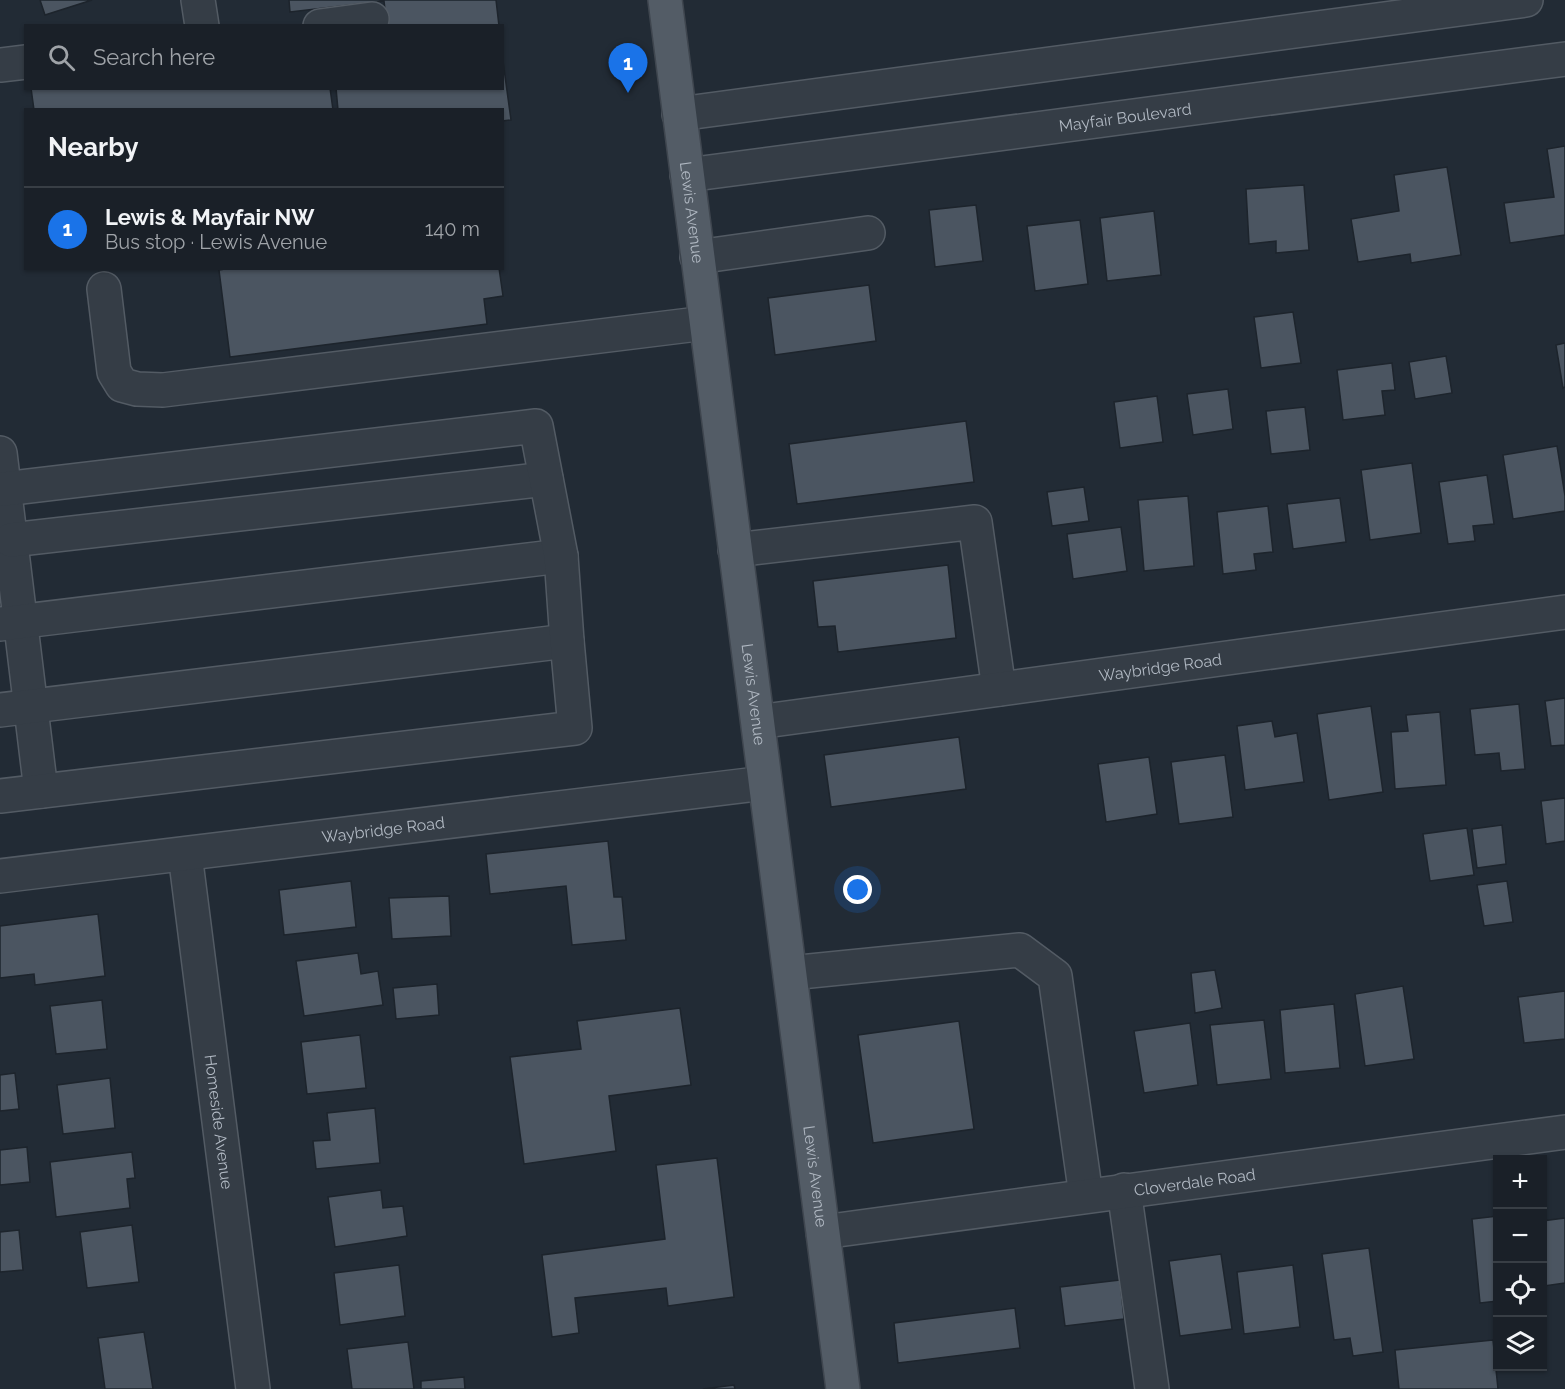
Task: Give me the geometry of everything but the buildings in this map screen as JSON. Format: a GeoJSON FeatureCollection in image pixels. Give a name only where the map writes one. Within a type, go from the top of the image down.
{"type":"FeatureCollection","features":[{"type":"Feature","properties":{"kind":"main road","name":"Lewis Avenue"},"geometry":{"type":"LineString","coordinates":[[665,0],[843,1389]]}},
{"type":"Feature","properties":{"kind":"street"},"geometry":{"type":"LineString","coordinates":[[198,0],[202,24]]}},
{"type":"Feature","properties":{"kind":"street"},"geometry":{"type":"LineString","coordinates":[[679,114],[1526,0]]}},
{"type":"Feature","properties":{"kind":"street"},"geometry":{"type":"LineString","coordinates":[[336,24],[372,19]]}},
{"type":"Feature","properties":{"kind":"street","name":"Mayfair Boulevard"},"geometry":{"type":"LineString","coordinates":[[687,175],[1565,59]]}},
{"type":"Feature","properties":{"kind":"street"},"geometry":{"type":"LineString","coordinates":[[0,65],[24,62]]}},
{"type":"Feature","properties":{"kind":"street"},"geometry":{"type":"LineString","coordinates":[[698,257],[868,233]]}},
{"type":"Feature","properties":{"kind":"street"},"geometry":{"type":"LineString","coordinates":[[104,289],[114,372],[122,385],[137,389],[175,389],[706,323]]}},
{"type":"Feature","properties":{"kind":"street"},"geometry":{"type":"LineString","coordinates":[[0,796],[575,728],[561,556],[536,426],[4,489]]}},
{"type":"Feature","properties":{"kind":"street"},"geometry":{"type":"LineString","coordinates":[[0,453],[7,534],[16,708],[41,791]]}},
{"type":"Feature","properties":{"kind":"street"},"geometry":{"type":"LineString","coordinates":[[7,534],[546,479]]}},
{"type":"Feature","properties":{"kind":"street"},"geometry":{"type":"LineString","coordinates":[[735,549],[975,522],[999,689]]}},
{"type":"Feature","properties":{"kind":"street"},"geometry":{"type":"LineString","coordinates":[[10,622],[561,556]]}},
{"type":"Feature","properties":{"kind":"street","name":"Waybridge Road"},"geometry":{"type":"LineString","coordinates":[[758,722],[1565,612]]}},
{"type":"Feature","properties":{"kind":"street"},"geometry":{"type":"LineString","coordinates":[[16,708],[567,641]]}},
{"type":"Feature","properties":{"kind":"street","name":"Waybridge Road"},"geometry":{"type":"LineString","coordinates":[[0,876],[765,783]]}},
{"type":"Feature","properties":{"kind":"street","name":"Homeside Avenue"},"geometry":{"type":"LineString","coordinates":[[184,854],[253,1389]]}},
{"type":"Feature","properties":{"kind":"street"},"geometry":{"type":"LineString","coordinates":[[790,973],[1020,950],[1055,976],[1086,1196]]}},
{"type":"Feature","properties":{"kind":"street","name":"Cloverdale Road"},"geometry":{"type":"LineString","coordinates":[[823,1232],[1565,1132]]}},
{"type":"Feature","properties":{"kind":"street"},"geometry":{"type":"LineString","coordinates":[[1124,1190],[1152,1389]]}},
{"type":"Feature","properties":{"kind":"place","name":"Lewis & Mayfair NW"},"geometry":{"type":"Point","coordinates":[628,93]}}]}
